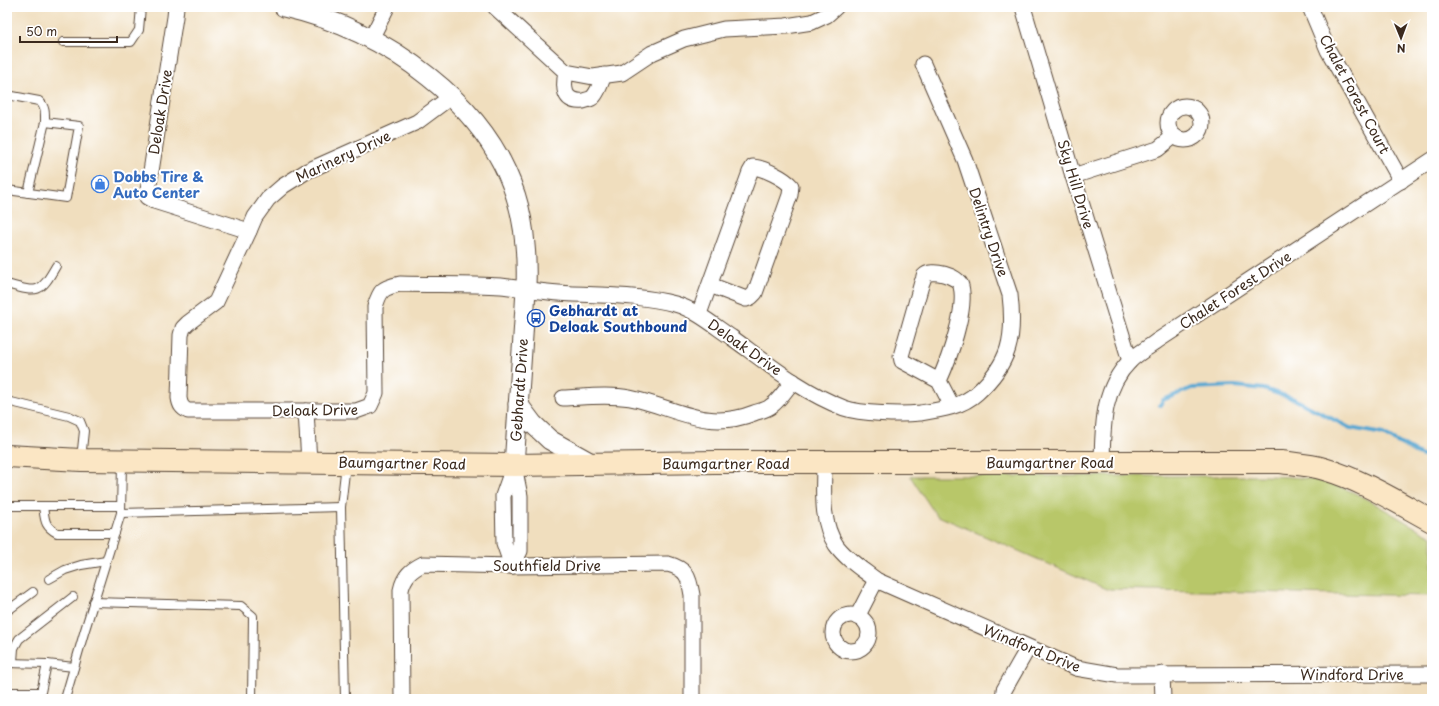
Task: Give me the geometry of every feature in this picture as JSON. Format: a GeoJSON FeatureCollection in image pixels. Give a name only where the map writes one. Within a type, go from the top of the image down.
{"type":"FeatureCollection","features":[{"type":"Feature","properties":{"kind":"main road","name":"Baumgartner Road"},"geometry":{"type":"LineString","coordinates":[[7,456],[81,460],[514,465],[715,462],[1281,462],[1322,468],[1346,476],[1432,521]]}},
{"type":"Feature","properties":{"kind":"street","name":"Deloak Drive"},"geometry":{"type":"LineString","coordinates":[[176,7],[147,197],[154,201],[249,231],[216,302],[188,323],[181,335],[180,404],[188,411],[356,411],[370,406],[376,393],[375,307],[378,295],[386,287],[407,284],[500,286],[557,293],[655,300],[677,305],[699,314],[808,391],[846,408],[868,412],[908,414],[941,410],[974,396]]}},
{"type":"Feature","properties":{"kind":"street","name":"Gebhardt Drive"},"geometry":{"type":"LineString","coordinates":[[284,7],[328,20],[371,39],[403,58],[452,96],[471,115],[485,133],[500,158],[516,197],[525,244],[526,289],[514,465]]}},
{"type":"Feature","properties":{"kind":"street"},"geometry":{"type":"LineString","coordinates":[[371,39],[387,7]]}},
{"type":"Feature","properties":{"kind":"street"},"geometry":{"type":"LineString","coordinates":[[495,7],[566,72],[593,77],[622,73],[652,53],[684,39],[724,29],[786,26],[812,22],[827,16],[836,7]]}},
{"type":"Feature","properties":{"kind":"street","name":"Sky Hill Drive"},"geometry":{"type":"LineString","coordinates":[[1023,7],[1130,361]]}},
{"type":"Feature","properties":{"kind":"street","name":"Chalet Forest Court"},"geometry":{"type":"LineString","coordinates":[[1310,7],[1328,50],[1401,181]]}},
{"type":"Feature","properties":{"kind":"street","name":"Delintry Drive"},"geometry":{"type":"LineString","coordinates":[[923,64],[965,160],[1010,295],[1013,316],[1010,343],[1001,367],[988,383],[974,396]]}},
{"type":"Feature","properties":{"kind":"street"},"geometry":{"type":"LineString","coordinates":[[566,72],[564,82],[565,90],[568,97],[576,101],[593,97],[599,88],[604,75]]}},
{"type":"Feature","properties":{"kind":"street","name":"Marinery Drive"},"geometry":{"type":"LineString","coordinates":[[249,231],[255,217],[268,199],[283,186],[307,171],[417,122],[452,96]]}},
{"type":"Feature","properties":{"kind":"street"},"geometry":{"type":"LineString","coordinates":[[1073,176],[1158,149],[1174,136]]}},
{"type":"Feature","properties":{"kind":"street","name":"Chalet Forest Drive"},"geometry":{"type":"LineString","coordinates":[[1102,462],[1104,415],[1107,401],[1112,385],[1130,361],[1157,341],[1432,160]]}},
{"type":"Feature","properties":{"kind":"street"},"geometry":{"type":"LineString","coordinates":[[699,314],[750,172],[754,167],[759,168],[787,181],[791,186],[790,195],[755,293],[751,297],[746,298],[710,285]]}},
{"type":"Feature","properties":{"kind":"street"},"geometry":{"type":"LineString","coordinates":[[939,380],[944,370],[958,324],[962,302],[961,285],[958,280],[948,274],[929,273],[924,276],[901,356],[902,361],[939,380],[952,406]]}},
{"type":"Feature","properties":{"kind":"street"},"geometry":{"type":"LineString","coordinates":[[563,398],[629,398],[694,417],[710,420],[731,420],[771,406],[793,381]]}},
{"type":"Feature","properties":{"kind":"street"},"geometry":{"type":"LineString","coordinates":[[518,404],[532,424],[550,440],[593,464]]}},
{"type":"Feature","properties":{"kind":"street"},"geometry":{"type":"LineString","coordinates":[[306,411],[309,462]]}},
{"type":"Feature","properties":{"kind":"street","name":"Windford Drive"},"geometry":{"type":"LineString","coordinates":[[824,463],[825,518],[830,534],[836,545],[851,562],[876,580],[1076,668],[1117,675],[1432,674]]}},
{"type":"Feature","properties":{"kind":"street"},"geometry":{"type":"LineString","coordinates":[[512,566],[504,542],[503,496],[514,465]]}},
{"type":"Feature","properties":{"kind":"street","name":"Southfield Drive"},"geometry":{"type":"LineString","coordinates":[[402,699],[400,590],[403,581],[408,574],[423,564],[512,566],[668,564],[678,566],[686,573],[692,596],[692,699]]}},
{"type":"Feature","properties":{"kind":"street"},"geometry":{"type":"LineString","coordinates":[[857,617],[876,580]]}},
{"type":"Feature","properties":{"kind":"street"},"geometry":{"type":"LineString","coordinates":[[1003,699],[1004,690],[1028,648]]}},
{"type":"Feature","properties":{"kind":"street"},"geometry":{"type":"LineString","coordinates":[[1162,674],[1163,699]]}},
{"type":"Feature","properties":{"kind":"lane"},"geometry":{"type":"LineString","coordinates":[[64,42],[131,42],[139,30],[141,7]]}},
{"type":"Feature","properties":{"kind":"lane"},"geometry":{"type":"LineString","coordinates":[[7,95],[39,101],[44,104],[45,122],[28,193]]}},
{"type":"Feature","properties":{"kind":"lane"},"geometry":{"type":"LineString","coordinates":[[7,190],[66,198],[79,126],[45,122]]}},
{"type":"Feature","properties":{"kind":"lane"},"geometry":{"type":"LineString","coordinates":[[7,284],[28,290],[38,289],[45,284],[56,266]]}},
{"type":"Feature","properties":{"kind":"lane"},"geometry":{"type":"LineString","coordinates":[[7,401],[69,416],[80,421],[84,431],[81,460]]}},
{"type":"Feature","properties":{"kind":"lane"},"geometry":{"type":"LineString","coordinates":[[65,699],[121,510],[122,460]]}},
{"type":"Feature","properties":{"kind":"lane"},"geometry":{"type":"LineString","coordinates":[[345,699],[341,507],[346,462]]}},
{"type":"Feature","properties":{"kind":"lane"},"geometry":{"type":"LineString","coordinates":[[7,506],[43,506],[121,510],[341,507]]}},
{"type":"Feature","properties":{"kind":"lane"},"geometry":{"type":"LineString","coordinates":[[43,506],[45,522],[50,529],[57,533],[115,533]]}},
{"type":"Feature","properties":{"kind":"lane"},"geometry":{"type":"LineString","coordinates":[[49,579],[65,570],[81,565],[106,561]]}},
{"type":"Feature","properties":{"kind":"lane"},"geometry":{"type":"LineString","coordinates":[[7,611],[33,592]]}},
{"type":"Feature","properties":{"kind":"lane"},"geometry":{"type":"LineString","coordinates":[[73,598],[19,639],[14,648],[10,662],[74,667]]}},
{"type":"Feature","properties":{"kind":"lane"},"geometry":{"type":"LineString","coordinates":[[93,602],[241,606],[253,616],[252,699]]}},
{"type":"Feature","properties":{"kind":"lane"},"geometry":{"type":"LineString","coordinates":[[7,692],[40,695],[47,664]]}},
{"type":"Feature","properties":{"kind":"green space"},"geometry":{"type":"Polygon","coordinates":[[[910,476],[1265,476],[1295,477],[1325,482],[1353,492],[1432,536],[1432,596],[1106,589],[936,515],[910,476]]]}},
{"type":"Feature","properties":{"kind":"waterway"},"geometry":{"type":"LineString","coordinates":[[1160,405],[1163,400],[1192,388],[1235,386],[1264,389],[1294,399],[1350,428],[1383,434],[1420,455],[1432,460]]}},
{"type":"Feature","properties":{"kind":"place","name":"Dobbs Tire & Auto Center"},"geometry":{"type":"Point","coordinates":[100,184]}},
{"type":"Feature","properties":{"kind":"place","name":"Gebhardt at Deloak Southbound"},"geometry":{"type":"Point","coordinates":[536,318]}}]}
